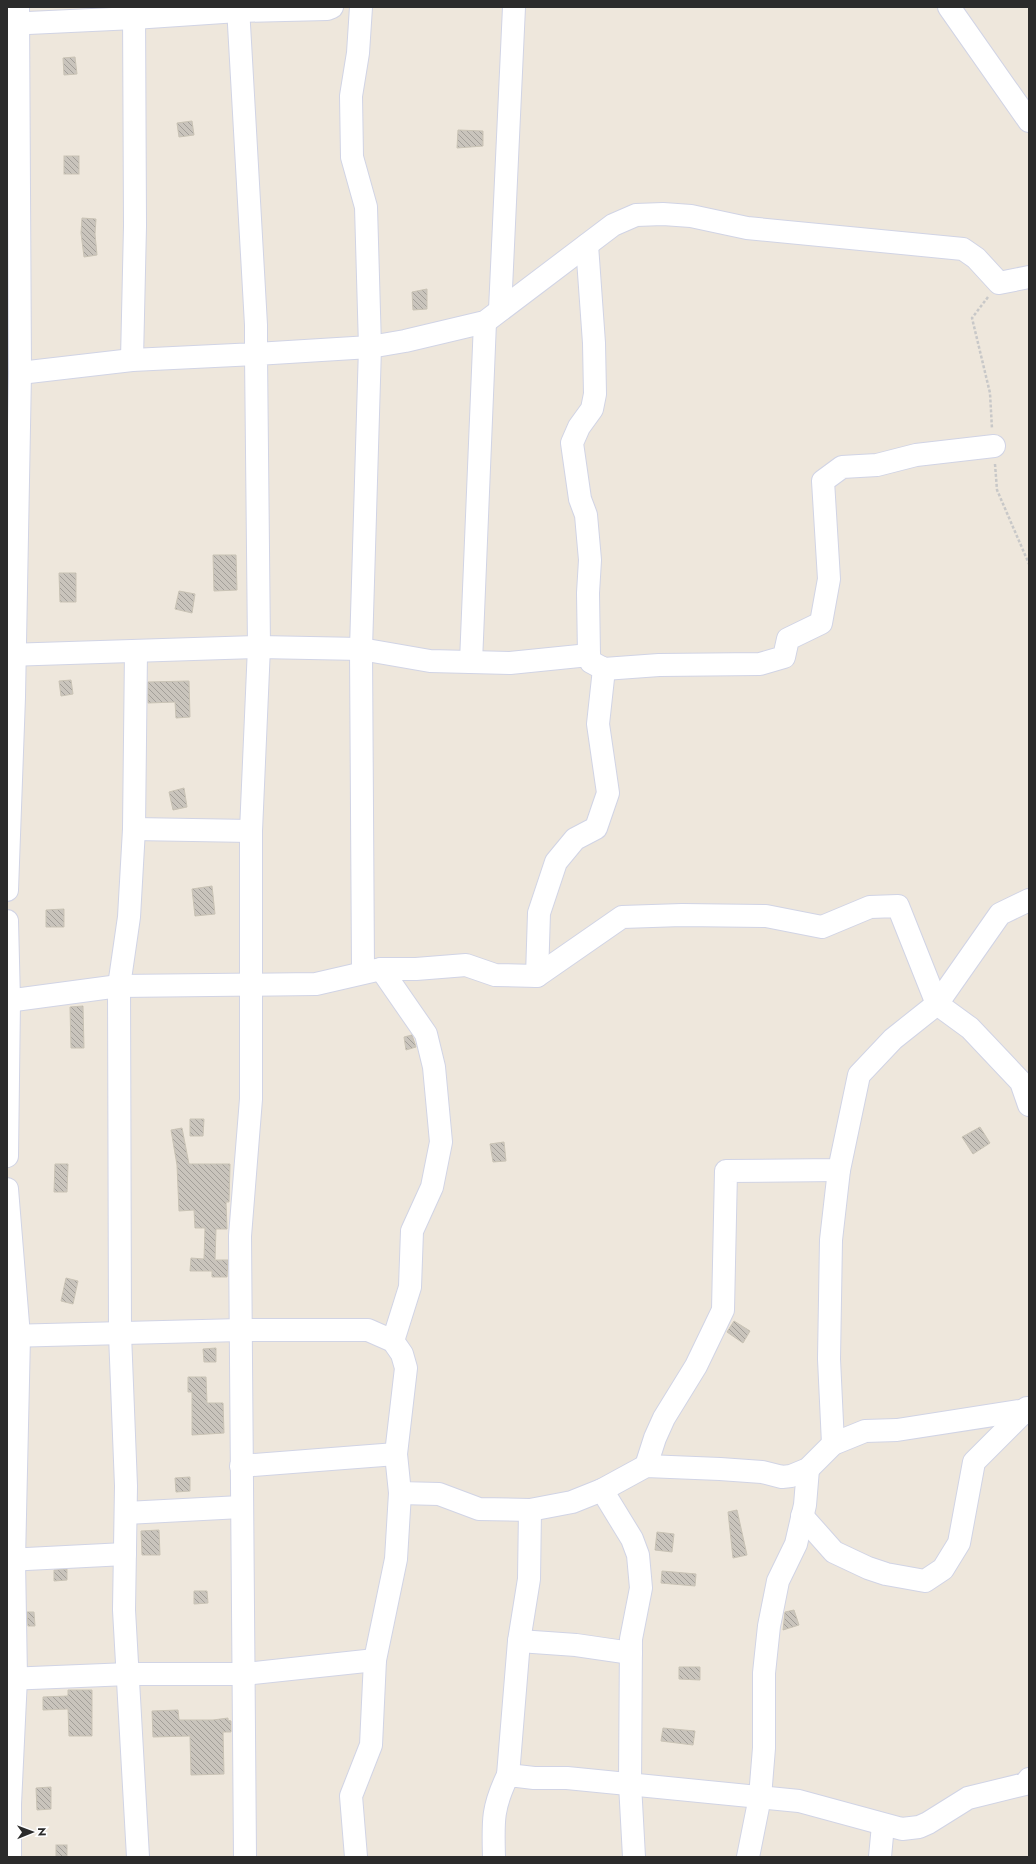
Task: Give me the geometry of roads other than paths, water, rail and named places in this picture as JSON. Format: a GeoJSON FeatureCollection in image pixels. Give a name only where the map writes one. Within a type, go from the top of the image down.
{"type":"FeatureCollection","features":[{"type":"Feature","properties":{"kind":"street"},"geometry":{"type":"LineString","coordinates":[[7,890],[16,361],[14,18],[238,9],[327,9],[332,7]]}},
{"type":"Feature","properties":{"kind":"street"},"geometry":{"type":"LineString","coordinates":[[361,7],[358,53],[351,96],[352,157],[366,207],[370,347],[361,649],[372,970],[426,1034],[434,1067],[441,1142],[432,1186],[412,1231],[410,1286],[393,1341]]}},
{"type":"Feature","properties":{"kind":"street"},"geometry":{"type":"LineString","coordinates":[[471,662],[514,7]]}},
{"type":"Feature","properties":{"kind":"street"},"geometry":{"type":"LineString","coordinates":[[949,7],[1029,121]]}},
{"type":"Feature","properties":{"kind":"street"},"geometry":{"type":"LineString","coordinates":[[238,9],[256,325],[259,647],[251,831],[250,984],[252,1098],[240,1236],[241,1507],[245,1674],[245,1857]]}},
{"type":"Feature","properties":{"kind":"street"},"geometry":{"type":"LineString","coordinates":[[132,360],[135,226],[134,13]]}},
{"type":"Feature","properties":{"kind":"street"},"geometry":{"type":"LineString","coordinates":[[16,361],[132,360],[256,354],[370,347],[405,341],[493,316],[613,226],[636,215],[663,214],[692,216],[746,228],[963,249],[976,258],[999,283],[1029,277]]}},
{"type":"Feature","properties":{"kind":"street"},"geometry":{"type":"LineString","coordinates":[[537,976],[539,913],[556,862],[575,839],[596,828],[608,793],[598,724],[597,662],[588,593],[590,560],[586,515],[580,498],[572,443],[579,427],[592,409],[595,394],[594,343],[588,245]]}},
{"type":"Feature","properties":{"kind":"street"},"geometry":{"type":"LineString","coordinates":[[11,654],[259,647],[361,649],[430,661],[510,663],[597,662],[659,665],[760,664],[784,657],[788,640],[821,623],[829,579],[823,481],[842,467],[877,465],[916,455],[994,446]]}},
{"type":"Feature","properties":{"kind":"street"},"geometry":{"type":"LineString","coordinates":[[136,651],[134,829],[129,916],[119,986],[120,1334],[126,1513],[124,1610],[129,1674],[138,1857]]}},
{"type":"Feature","properties":{"kind":"street"},"geometry":{"type":"LineString","coordinates":[[134,829],[251,831]]}},
{"type":"Feature","properties":{"kind":"street"},"geometry":{"type":"LineString","coordinates":[[833,1444],[829,1359],[831,1240],[839,1170],[859,1074],[893,1039],[937,1004],[1000,914],[1029,900]]}},
{"type":"Feature","properties":{"kind":"street"},"geometry":{"type":"LineString","coordinates":[[8,1001],[119,986],[316,984],[372,970],[416,969],[466,965],[495,975],[537,976],[622,917],[682,915],[766,916],[822,927],[870,907],[898,906],[937,1004],[970,1028],[1021,1082],[1029,1105]]}},
{"type":"Feature","properties":{"kind":"street"},"geometry":{"type":"LineString","coordinates":[[7,921],[7,1156]]}},
{"type":"Feature","properties":{"kind":"street"},"geometry":{"type":"LineString","coordinates":[[646,1466],[655,1438],[664,1418],[696,1366],[723,1310],[726,1171],[839,1170]]}},
{"type":"Feature","properties":{"kind":"street"},"geometry":{"type":"LineString","coordinates":[[7,1189],[13,1336],[10,1560],[12,1678],[10,1857]]}},
{"type":"Feature","properties":{"kind":"street"},"geometry":{"type":"LineString","coordinates":[[13,1336],[241,1330],[368,1330],[393,1341],[402,1354],[406,1368],[396,1454],[400,1493],[396,1559],[375,1660],[371,1745],[351,1796],[356,1857]]}},
{"type":"Feature","properties":{"kind":"street"},"geometry":{"type":"LineString","coordinates":[[400,1493],[439,1494],[479,1509],[530,1510],[572,1502],[602,1490],[646,1466],[720,1469],[762,1472],[782,1477],[791,1476],[808,1469],[833,1444],[865,1431],[897,1430],[1028,1409]]}},
{"type":"Feature","properties":{"kind":"street"},"geometry":{"type":"LineString","coordinates":[[802,1516],[834,1552],[868,1568],[886,1574],[925,1581],[943,1570],[960,1543],[974,1462],[1028,1409]]}},
{"type":"Feature","properties":{"kind":"street"},"geometry":{"type":"LineString","coordinates":[[241,1466],[396,1454]]}},
{"type":"Feature","properties":{"kind":"street"},"geometry":{"type":"LineString","coordinates":[[748,1857],[760,1797],[764,1748],[764,1673],[769,1626],[778,1581],[796,1544],[802,1516],[808,1469]]}},
{"type":"Feature","properties":{"kind":"street"},"geometry":{"type":"LineString","coordinates":[[602,1490],[632,1539],[638,1555],[640,1588],[631,1639],[630,1784],[634,1857]]}},
{"type":"Feature","properties":{"kind":"street"},"geometry":{"type":"LineString","coordinates":[[126,1513],[241,1507]]}},
{"type":"Feature","properties":{"kind":"street"},"geometry":{"type":"LineString","coordinates":[[494,1857],[493,1830],[495,1806],[508,1775],[519,1641],[529,1579],[530,1510]]}},
{"type":"Feature","properties":{"kind":"street"},"geometry":{"type":"LineString","coordinates":[[10,1560],[125,1554]]}},
{"type":"Feature","properties":{"kind":"street"},"geometry":{"type":"LineString","coordinates":[[519,1641],[576,1645],[631,1653]]}},
{"type":"Feature","properties":{"kind":"street"},"geometry":{"type":"LineString","coordinates":[[12,1678],[129,1674],[245,1674],[375,1660]]}},
{"type":"Feature","properties":{"kind":"street"},"geometry":{"type":"LineString","coordinates":[[508,1775],[534,1778],[567,1778],[799,1801],[902,1829],[919,1827],[968,1798],[1025,1784],[1029,1779]]}},
{"type":"Feature","properties":{"kind":"street"},"geometry":{"type":"LineString","coordinates":[[880,1857],[883,1825]]}}]}
